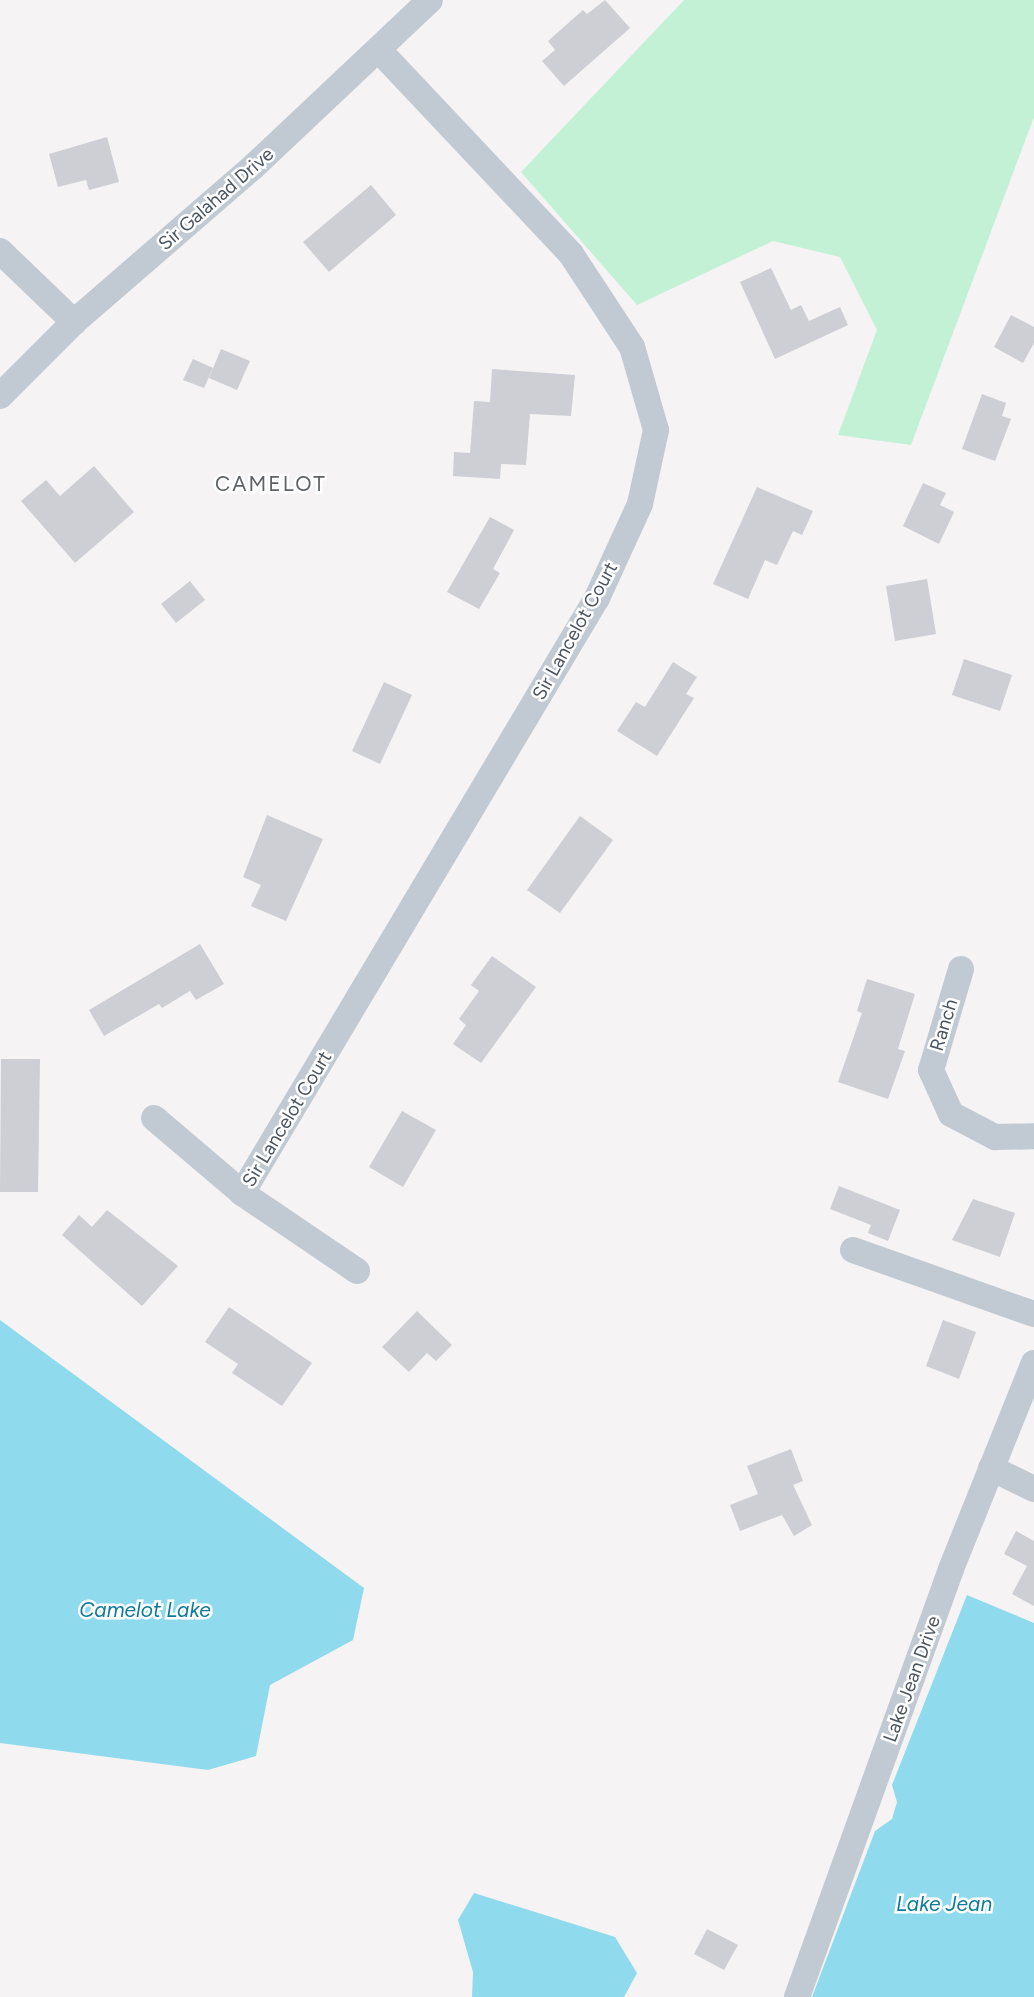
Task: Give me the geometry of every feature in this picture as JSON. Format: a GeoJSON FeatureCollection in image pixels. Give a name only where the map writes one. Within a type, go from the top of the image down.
{"type":"FeatureCollection","features":[{"type":"Feature","properties":{"kind":"street","name":"Sir Galahad Drive"},"geometry":{"type":"LineString","coordinates":[[0,396],[74,322],[379,50],[430,0]]}},
{"type":"Feature","properties":{"kind":"street","name":"Sir Lancelot Court"},"geometry":{"type":"LineString","coordinates":[[242,1194],[597,598],[640,504],[656,430],[632,347],[571,254],[379,50]]}},
{"type":"Feature","properties":{"kind":"street"},"geometry":{"type":"LineString","coordinates":[[0,251],[74,322]]}},
{"type":"Feature","properties":{"kind":"street","name":"Ranch"},"geometry":{"type":"LineString","coordinates":[[961,969],[931,1070],[951,1114],[995,1137],[1034,1136]]}},
{"type":"Feature","properties":{"kind":"street"},"geometry":{"type":"LineString","coordinates":[[154,1118],[242,1194],[357,1271]]}},
{"type":"Feature","properties":{"kind":"street"},"geometry":{"type":"LineString","coordinates":[[853,1250],[1034,1314]]}},
{"type":"Feature","properties":{"kind":"street","name":"Lake Jean Drive"},"geometry":{"type":"LineString","coordinates":[[797,1997],[991,1468],[1034,1363]]}},
{"type":"Feature","properties":{"kind":"street"},"geometry":{"type":"LineString","coordinates":[[991,1468],[1034,1489]]}},
{"type":"Feature","properties":{"kind":"green space"},"geometry":{"type":"Polygon","coordinates":[[[684,0],[1034,0],[1034,117],[911,445],[838,435],[877,330],[840,257],[773,241],[637,305],[521,172],[684,0]]]}},
{"type":"Feature","properties":{"kind":"water","name":"Camelot Lake"},"geometry":{"type":"Polygon","coordinates":[[[0,1320],[364,1588],[353,1640],[270,1685],[256,1756],[208,1770],[0,1743],[0,1320]]]}},
{"type":"Feature","properties":{"kind":"water","name":"Lake Jean"},"geometry":{"type":"Polygon","coordinates":[[[967,1595],[1034,1623],[1034,1997],[812,1997],[875,1831],[892,1819],[897,1802],[892,1785],[967,1595]]]}},
{"type":"Feature","properties":{"kind":"water"},"geometry":{"type":"Polygon","coordinates":[[[474,1893],[615,1937],[637,1973],[624,1997],[472,1997],[473,1972],[458,1920],[474,1893]]]}},
{"type":"Feature","properties":{"kind":"building"},"geometry":{"type":"Polygon","coordinates":[[[605,0],[630,28],[564,86],[542,61],[555,50],[548,41],[583,10],[587,14],[605,0]]]}},
{"type":"Feature","properties":{"kind":"building"},"geometry":{"type":"Polygon","coordinates":[[[107,137],[119,182],[89,190],[86,180],[58,187],[49,154],[107,137]]]}},
{"type":"Feature","properties":{"kind":"building"},"geometry":{"type":"Polygon","coordinates":[[[371,185],[396,215],[329,272],[303,242],[371,185]]]}},
{"type":"Feature","properties":{"kind":"building"},"geometry":{"type":"Polygon","coordinates":[[[771,268],[791,310],[801,305],[809,321],[840,307],[848,325],[775,359],[740,282],[771,268]]]}},
{"type":"Feature","properties":{"kind":"building"},"geometry":{"type":"Polygon","coordinates":[[[1011,315],[1034,327],[1034,343],[1023,363],[994,347],[1011,315]]]}},
{"type":"Feature","properties":{"kind":"building"},"geometry":{"type":"Polygon","coordinates":[[[221,349],[250,361],[237,390],[209,378],[221,349]]]}},
{"type":"Feature","properties":{"kind":"building"},"geometry":{"type":"Polygon","coordinates":[[[193,359],[213,368],[204,388],[183,380],[193,359]]]}},
{"type":"Feature","properties":{"kind":"building"},"geometry":{"type":"Polygon","coordinates":[[[492,369],[575,375],[571,416],[530,414],[526,465],[501,464],[500,479],[453,476],[454,452],[470,453],[474,401],[490,402],[492,369]]]}},
{"type":"Feature","properties":{"kind":"building"},"geometry":{"type":"Polygon","coordinates":[[[982,394],[1006,403],[1002,416],[1011,419],[995,461],[962,449],[982,394]]]}},
{"type":"Feature","properties":{"kind":"building"},"geometry":{"type":"Polygon","coordinates":[[[94,466],[134,512],[75,563],[21,501],[46,480],[60,496],[94,466]]]}},
{"type":"Feature","properties":{"kind":"building"},"geometry":{"type":"Polygon","coordinates":[[[923,483],[946,493],[940,505],[954,512],[939,544],[903,526],[923,483]]]}},
{"type":"Feature","properties":{"kind":"building"},"geometry":{"type":"Polygon","coordinates":[[[757,487],[813,511],[802,535],[793,531],[777,565],[765,560],[748,599],[713,584],[757,487]]]}},
{"type":"Feature","properties":{"kind":"building"},"geometry":{"type":"Polygon","coordinates":[[[490,517],[514,530],[493,569],[500,573],[479,609],[447,592],[490,517]]]}},
{"type":"Feature","properties":{"kind":"building"},"geometry":{"type":"Polygon","coordinates":[[[927,579],[936,634],[895,641],[886,586],[927,579]]]}},
{"type":"Feature","properties":{"kind":"building"},"geometry":{"type":"Polygon","coordinates":[[[190,581],[205,600],[176,623],[161,604],[190,581]]]}},
{"type":"Feature","properties":{"kind":"building"},"geometry":{"type":"Polygon","coordinates":[[[964,659],[1012,675],[1000,711],[952,695],[964,659]]]}},
{"type":"Feature","properties":{"kind":"building"},"geometry":{"type":"Polygon","coordinates":[[[673,662],[697,677],[686,694],[694,698],[657,756],[617,731],[636,702],[645,707],[673,662]]]}},
{"type":"Feature","properties":{"kind":"building"},"geometry":{"type":"Polygon","coordinates":[[[384,682],[412,695],[380,764],[352,751],[384,682]]]}},
{"type":"Feature","properties":{"kind":"building"},"geometry":{"type":"Polygon","coordinates":[[[267,815],[323,839],[286,921],[251,906],[261,885],[243,877],[267,815]]]}},
{"type":"Feature","properties":{"kind":"building"},"geometry":{"type":"Polygon","coordinates":[[[580,816],[613,840],[560,913],[527,890],[580,816]]]}},
{"type":"Feature","properties":{"kind":"building"},"geometry":{"type":"Polygon","coordinates":[[[200,944],[224,984],[196,1000],[190,991],[162,1008],[159,1004],[104,1036],[89,1010],[200,944]]]}},
{"type":"Feature","properties":{"kind":"building"},"geometry":{"type":"Polygon","coordinates":[[[492,956],[536,987],[481,1063],[453,1044],[466,1025],[459,1019],[479,991],[471,985],[492,956]]]}},
{"type":"Feature","properties":{"kind":"building"},"geometry":{"type":"Polygon","coordinates":[[[867,979],[915,994],[898,1049],[905,1051],[888,1099],[838,1082],[862,1013],[857,1011],[867,979]]]}},
{"type":"Feature","properties":{"kind":"building"},"geometry":{"type":"Polygon","coordinates":[[[1,1059],[40,1059],[38,1192],[0,1192],[1,1059]]]}},
{"type":"Feature","properties":{"kind":"building"},"geometry":{"type":"Polygon","coordinates":[[[402,1111],[436,1130],[403,1187],[369,1167],[402,1111]]]}},
{"type":"Feature","properties":{"kind":"building"},"geometry":{"type":"Polygon","coordinates":[[[839,1186],[900,1210],[888,1241],[868,1233],[871,1225],[830,1209],[839,1186]]]}},
{"type":"Feature","properties":{"kind":"building"},"geometry":{"type":"Polygon","coordinates":[[[973,1199],[1015,1213],[1000,1257],[952,1240],[973,1199]]]}},
{"type":"Feature","properties":{"kind":"building"},"geometry":{"type":"Polygon","coordinates":[[[107,1210],[178,1266],[142,1306],[62,1235],[79,1215],[92,1227],[107,1210]]]}},
{"type":"Feature","properties":{"kind":"building"},"geometry":{"type":"Polygon","coordinates":[[[229,1307],[312,1363],[282,1406],[232,1373],[238,1364],[205,1342],[229,1307]]]}},
{"type":"Feature","properties":{"kind":"building"},"geometry":{"type":"Polygon","coordinates":[[[417,1311],[452,1345],[436,1361],[427,1353],[409,1372],[382,1347],[417,1311]]]}},
{"type":"Feature","properties":{"kind":"building"},"geometry":{"type":"Polygon","coordinates":[[[943,1320],[976,1332],[959,1379],[926,1366],[943,1320]]]}},
{"type":"Feature","properties":{"kind":"building"},"geometry":{"type":"Polygon","coordinates":[[[791,1449],[803,1481],[793,1485],[812,1525],[794,1536],[782,1515],[740,1531],[730,1505],[758,1494],[747,1466],[791,1449]]]}},
{"type":"Feature","properties":{"kind":"building"},"geometry":{"type":"Polygon","coordinates":[[[1016,1531],[1034,1541],[1034,1606],[1012,1594],[1027,1566],[1004,1554],[1016,1531]]]}},
{"type":"Feature","properties":{"kind":"building"},"geometry":{"type":"Polygon","coordinates":[[[707,1929],[738,1945],[724,1970],[694,1954],[707,1929]]]}},
{"type":"Feature","properties":{"kind":"district","name":"CAMELOT"},"geometry":{"type":"Point","coordinates":[271,484]}}]}
